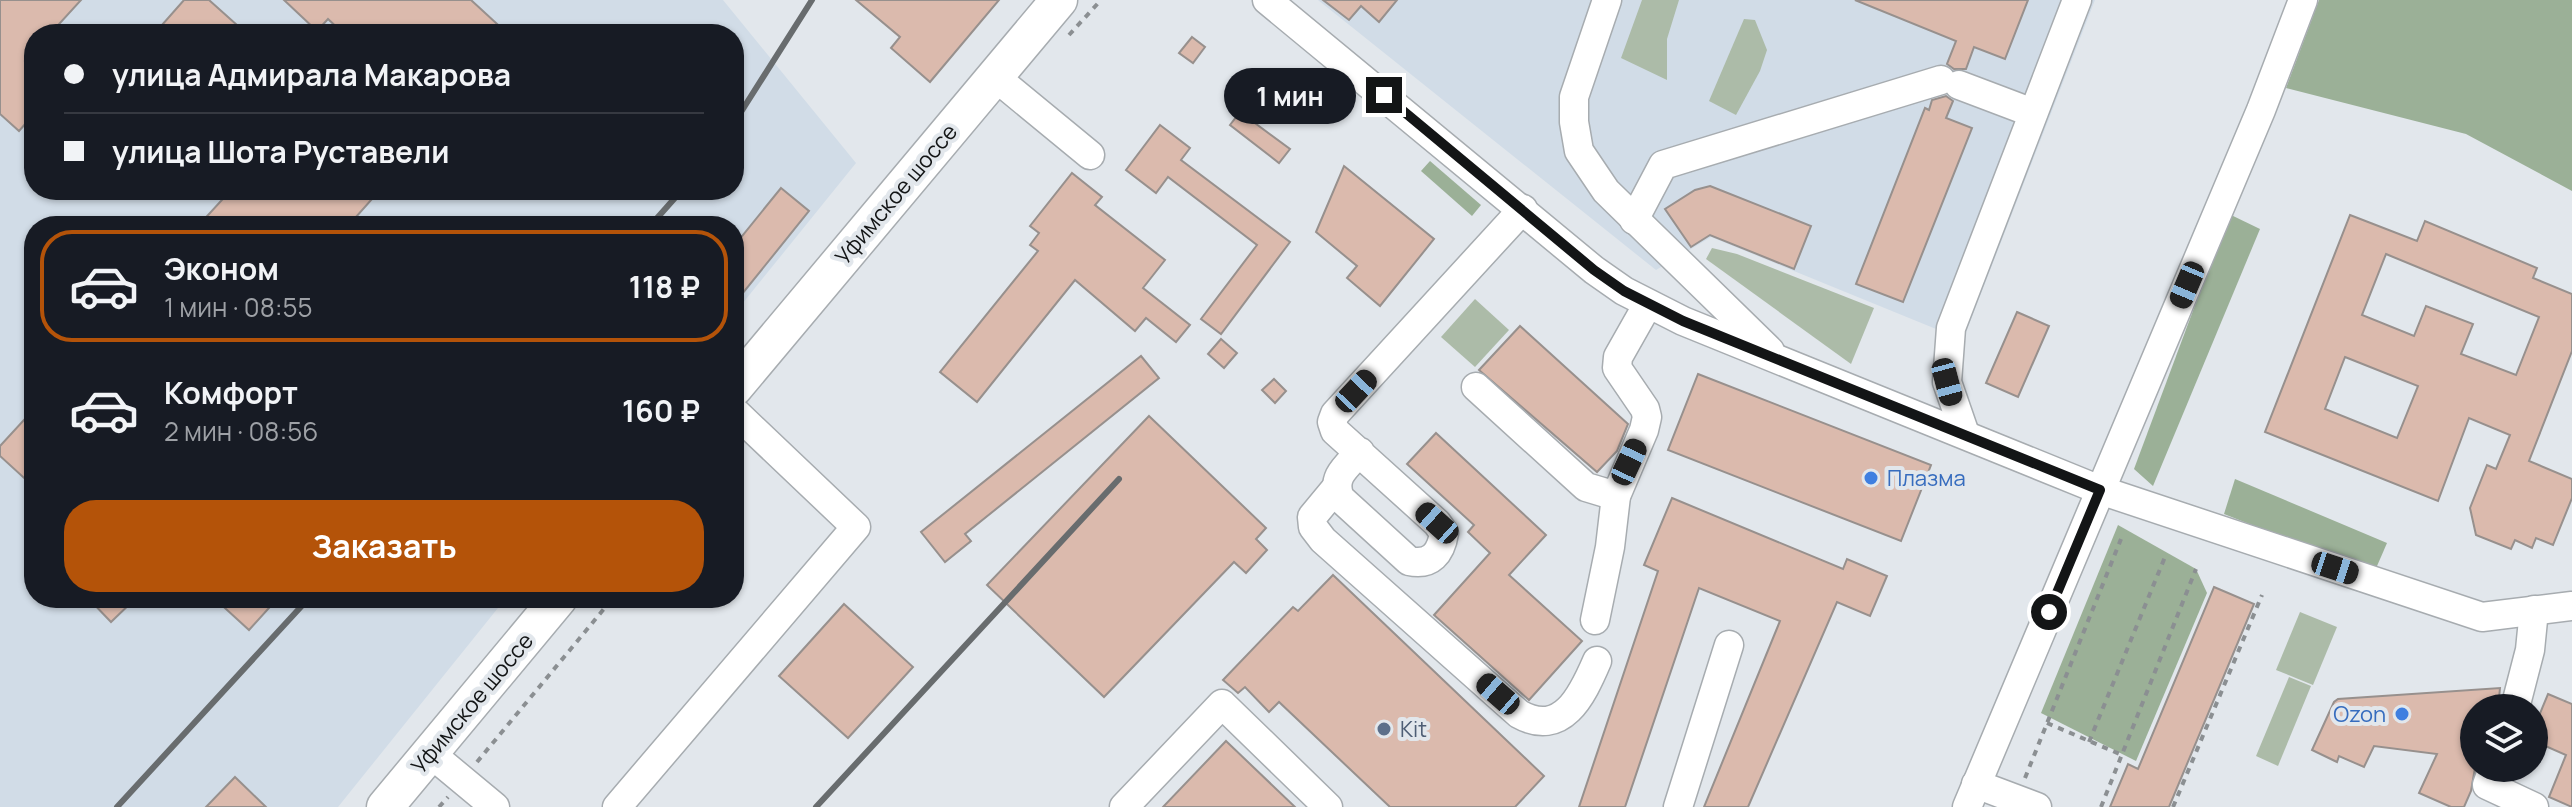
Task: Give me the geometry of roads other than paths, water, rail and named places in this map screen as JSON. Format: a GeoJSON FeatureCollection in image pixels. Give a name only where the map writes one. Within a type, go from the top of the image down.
{"type":"FeatureCollection","features":[{"type":"Feature","properties":{"kind":"main road","name":"Уфимское шоссе"},"geometry":{"type":"LineString","coordinates":[[744,376],[1059,0]]}},
{"type":"Feature","properties":{"kind":"main road","name":"Уфимское шоссе"},"geometry":{"type":"LineString","coordinates":[[385,807],[551,608]]}},
{"type":"Feature","properties":{"kind":"street"},"geometry":{"type":"LineString","coordinates":[[1267,0],[1594,270],[1648,304],[2100,490],[2482,617],[2572,606]]}},
{"type":"Feature","properties":{"kind":"street"},"geometry":{"type":"LineString","coordinates":[[1607,0],[1574,97],[1579,151],[1590,170],[1634,220],[1779,360]]}},
{"type":"Feature","properties":{"kind":"street"},"geometry":{"type":"LineString","coordinates":[[1965,434],[1947,382],[1951,328],[2077,0]]}},
{"type":"Feature","properties":{"kind":"street"},"geometry":{"type":"LineString","coordinates":[[2027,803],[1972,796],[2261,110],[2303,0]]}},
{"type":"Feature","properties":{"kind":"street"},"geometry":{"type":"LineString","coordinates":[[994,76],[1090,155]]}},
{"type":"Feature","properties":{"kind":"street"},"geometry":{"type":"LineString","coordinates":[[1634,220],[1663,165],[1950,82],[2033,113]]}},
{"type":"Feature","properties":{"kind":"street"},"geometry":{"type":"LineString","coordinates":[[1336,488],[1340,498],[1409,561],[1422,564],[1433,559],[1442,548],[1444,533],[1437,523],[1335,431],[1332,422],[1335,414],[1523,209]]}},
{"type":"Feature","properties":{"kind":"street"},"geometry":{"type":"LineString","coordinates":[[1595,620],[1610,547],[1616,496],[1647,417],[1645,409],[1617,368],[1618,357],[1648,304]]}},
{"type":"Feature","properties":{"kind":"street"},"geometry":{"type":"LineString","coordinates":[[1476,387],[1586,487],[1616,496]]}},
{"type":"Feature","properties":{"kind":"street"},"geometry":{"type":"LineString","coordinates":[[617,807],[856,527],[744,421]]}},
{"type":"Feature","properties":{"kind":"street"},"geometry":{"type":"LineString","coordinates":[[1360,452],[1339,474],[1336,488],[1312,517],[1313,527],[1323,540],[1519,714],[1547,723],[1563,715],[1589,679],[1597,661]]}},
{"type":"Feature","properties":{"kind":"street"},"geometry":{"type":"LineString","coordinates":[[2519,694],[2530,650],[2534,610]]}},
{"type":"Feature","properties":{"kind":"street"},"geometry":{"type":"LineString","coordinates":[[1678,807],[1729,645]]}},
{"type":"Feature","properties":{"kind":"street"},"geometry":{"type":"LineString","coordinates":[[1124,807],[1222,704],[1328,807]]}},
{"type":"Feature","properties":{"kind":"street"},"geometry":{"type":"LineString","coordinates":[[430,753],[495,807]]}},
{"type":"Feature","properties":{"kind":"street"},"geometry":{"type":"LineString","coordinates":[[2486,787],[2534,807]]}},
{"type":"Feature","properties":{"kind":"railway"},"geometry":{"type":"LineString","coordinates":[[744,107],[812,0]]}},
{"type":"Feature","properties":{"kind":"railway"},"geometry":{"type":"LineString","coordinates":[[659,216],[673,200]]}},
{"type":"Feature","properties":{"kind":"railway"},"geometry":{"type":"LineString","coordinates":[[816,807],[1119,479]]}},
{"type":"Feature","properties":{"kind":"railway"},"geometry":{"type":"LineString","coordinates":[[117,807],[300,608]]}},
{"type":"Feature","properties":{"kind":"place","name":"Плазма"},"geometry":{"type":"Point","coordinates":[1871,478]}},
{"type":"Feature","properties":{"kind":"place","name":"Ozon"},"geometry":{"type":"Point","coordinates":[2402,714]}},
{"type":"Feature","properties":{"kind":"place","name":"Kit"},"geometry":{"type":"Point","coordinates":[1384,729]}}]}
